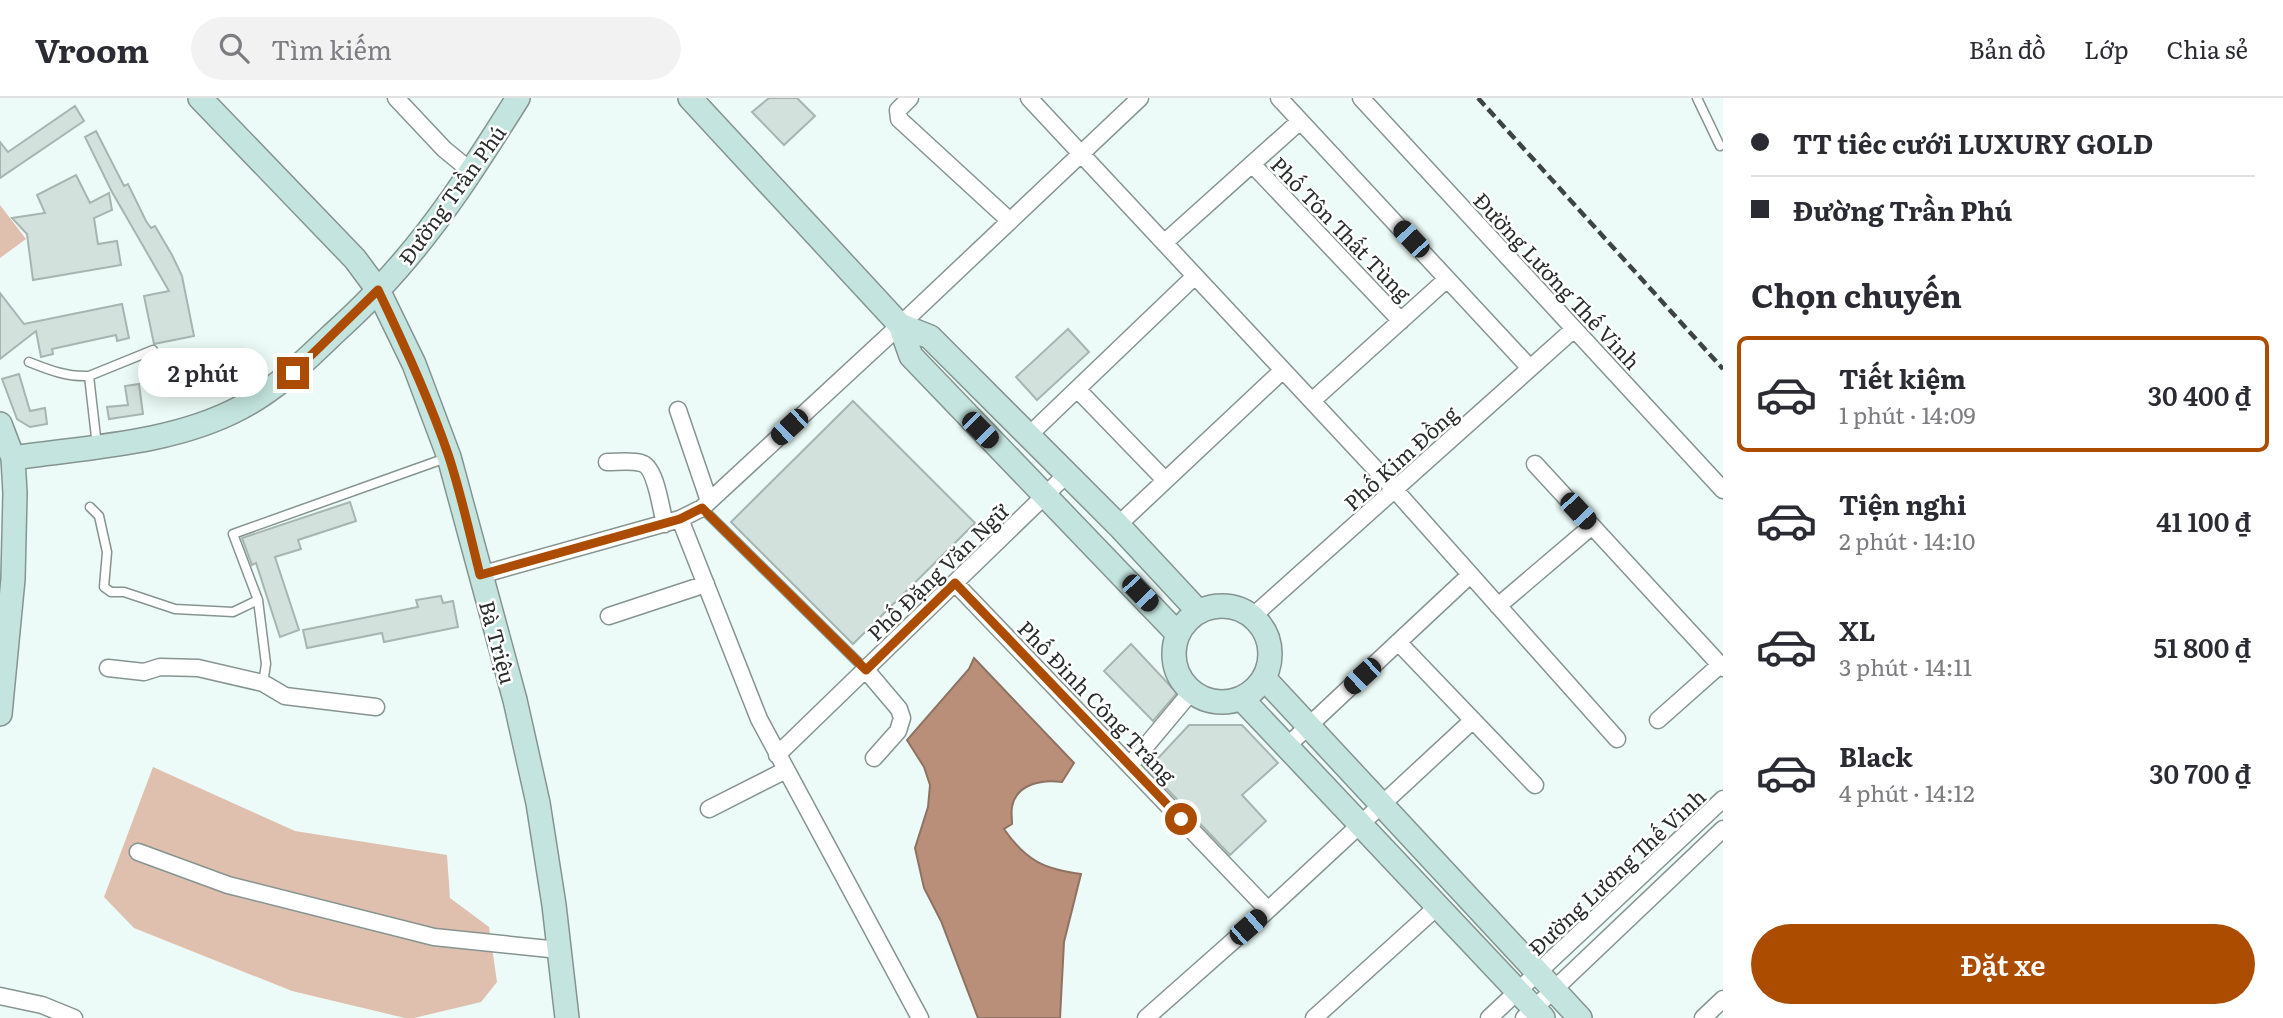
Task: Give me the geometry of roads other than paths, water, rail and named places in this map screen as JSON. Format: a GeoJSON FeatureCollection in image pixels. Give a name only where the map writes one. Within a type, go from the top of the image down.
{"type":"FeatureCollection","features":[{"type":"Feature","properties":{"kind":"street","name":"Bà Triệu"},"geometry":{"type":"LineString","coordinates":[[200,98],[355,259],[378,290],[414,364],[449,457],[515,700],[538,803],[570,1017]]}},
{"type":"Feature","properties":{"kind":"street"},"geometry":{"type":"LineString","coordinates":[[396,98],[444,149],[472,173]]}},
{"type":"Feature","properties":{"kind":"street","name":"Đường Trần Phú"},"geometry":{"type":"LineString","coordinates":[[13,458],[160,436],[199,425],[241,408],[293,373],[378,290],[425,235],[472,173],[518,98]]}},
{"type":"Feature","properties":{"kind":"street"},"geometry":{"type":"LineString","coordinates":[[690,98],[900,325],[911,356],[1177,633]]}},
{"type":"Feature","properties":{"kind":"street"},"geometry":{"type":"LineString","coordinates":[[910,98],[898,110],[899,119],[1010,221]]}},
{"type":"Feature","properties":{"kind":"street"},"geometry":{"type":"LineString","coordinates":[[1029,98],[1395,490],[1617,739]]}},
{"type":"Feature","properties":{"kind":"street"},"geometry":{"type":"LineString","coordinates":[[480,575],[673,522],[706,504],[1140,98]]}},
{"type":"Feature","properties":{"kind":"street"},"geometry":{"type":"LineString","coordinates":[[1279,98],[1530,368]]}},
{"type":"Feature","properties":{"kind":"street","name":"Đường Lương Thế Vinh"},"geometry":{"type":"LineString","coordinates":[[1362,98],[1723,490]]}},
{"type":"Feature","properties":{"kind":"street"},"geometry":{"type":"LineString","coordinates":[[1164,243],[1300,121]]}},
{"type":"Feature","properties":{"kind":"street","name":"Phố Tôn Thất Tùng"},"geometry":{"type":"LineString","coordinates":[[1252,164],[1401,321]]}},
{"type":"Feature","properties":{"kind":"street"},"geometry":{"type":"LineString","coordinates":[[1028,436],[1195,276]]}},
{"type":"Feature","properties":{"kind":"street"},"geometry":{"type":"LineString","coordinates":[[1312,400],[1447,279]]}},
{"type":"Feature","properties":{"kind":"street"},"geometry":{"type":"LineString","coordinates":[[900,325],[930,337],[1118,525],[1198,611]]}},
{"type":"Feature","properties":{"kind":"street","name":"Phố Kim Đồng"},"geometry":{"type":"LineString","coordinates":[[1253,616],[1574,329]]}},
{"type":"Feature","properties":{"kind":"street"},"geometry":{"type":"LineString","coordinates":[[1118,525],[1283,370]]}},
{"type":"Feature","properties":{"kind":"street"},"geometry":{"type":"LineString","coordinates":[[1077,389],[1164,480]]}},
{"type":"Feature","properties":{"kind":"street"},"geometry":{"type":"LineString","coordinates":[[963,413],[985,393]]}},
{"type":"Feature","properties":{"kind":"street"},"geometry":{"type":"LineString","coordinates":[[678,410],[706,504]]}},
{"type":"Feature","properties":{"kind":"street"},"geometry":{"type":"LineString","coordinates":[[0,425],[13,458],[13,579],[0,714]]}},
{"type":"Feature","properties":{"kind":"street"},"geometry":{"type":"LineString","coordinates":[[607,462],[641,463],[648,466],[653,474],[673,522],[706,584],[759,719],[920,1018]]}},
{"type":"Feature","properties":{"kind":"street"},"geometry":{"type":"LineString","coordinates":[[1535,464],[1721,667],[1658,720]]}},
{"type":"Feature","properties":{"kind":"street","name":"Phố Đặng Văn Ngữ"},"geometry":{"type":"LineString","coordinates":[[777,755],[1066,475]]}},
{"type":"Feature","properties":{"kind":"street"},"geometry":{"type":"LineString","coordinates":[[1498,606],[1592,526]]}},
{"type":"Feature","properties":{"kind":"street"},"geometry":{"type":"LineString","coordinates":[[1286,747],[1470,575]]}},
{"type":"Feature","properties":{"kind":"street","name":"Phố Đinh Công Tráng"},"geometry":{"type":"LineString","coordinates":[[955,583],[1268,910]]}},
{"type":"Feature","properties":{"kind":"street"},"geometry":{"type":"LineString","coordinates":[[609,616],[706,584]]}},
{"type":"Feature","properties":{"kind":"street"},"geometry":{"type":"LineString","coordinates":[[1226,605],[1253,616],[1268,638],[1269,665],[1264,678],[1254,690],[1228,702],[1202,699],[1191,692],[1180,680],[1174,665],[1173,649],[1177,633],[1186,620],[1198,611],[1226,605]]}},
{"type":"Feature","properties":{"kind":"street"},"geometry":{"type":"LineString","coordinates":[[1398,642],[1535,785]]}},
{"type":"Feature","properties":{"kind":"street"},"geometry":{"type":"LineString","coordinates":[[108,668],[144,672],[160,667],[198,668],[262,683],[285,696],[376,707]]}},
{"type":"Feature","properties":{"kind":"street"},"geometry":{"type":"LineString","coordinates":[[866,670],[899,709],[902,718],[898,731],[874,758]]}},
{"type":"Feature","properties":{"kind":"street"},"geometry":{"type":"LineString","coordinates":[[1264,678],[1580,1018]]}},
{"type":"Feature","properties":{"kind":"street"},"geometry":{"type":"LineString","coordinates":[[1130,765],[1191,692]]}},
{"type":"Feature","properties":{"kind":"street"},"geometry":{"type":"LineString","coordinates":[[1241,698],[1518,992],[1534,1015]]}},
{"type":"Feature","properties":{"kind":"street"},"geometry":{"type":"LineString","coordinates":[[1146,1018],[1268,910],[1473,720]]}},
{"type":"Feature","properties":{"kind":"street"},"geometry":{"type":"LineString","coordinates":[[709,809],[786,770]]}},
{"type":"Feature","properties":{"kind":"street","name":"Đường Lương Thế Vinh"},"geometry":{"type":"LineString","coordinates":[[1546,982],[1630,884],[1723,799]]}},
{"type":"Feature","properties":{"kind":"street","name":"Đường Lương Thế Vinh"},"geometry":{"type":"LineString","coordinates":[[1546,982],[1647,901],[1723,829]]}},
{"type":"Feature","properties":{"kind":"street"},"geometry":{"type":"LineString","coordinates":[[138,852],[228,885],[434,937],[559,950]]}},
{"type":"Feature","properties":{"kind":"street"},"geometry":{"type":"LineString","coordinates":[[1630,884],[1647,901]]}},
{"type":"Feature","properties":{"kind":"street"},"geometry":{"type":"LineString","coordinates":[[1314,1018],[1459,886]]}},
{"type":"Feature","properties":{"kind":"street"},"geometry":{"type":"LineString","coordinates":[[1489,1018],[1518,992],[1546,982]]}},
{"type":"Feature","properties":{"kind":"street"},"geometry":{"type":"LineString","coordinates":[[1534,1015],[1546,982]]}},
{"type":"Feature","properties":{"kind":"street"},"geometry":{"type":"LineString","coordinates":[[0,996],[22,999],[74,1018]]}},
{"type":"Feature","properties":{"kind":"street"},"geometry":{"type":"LineString","coordinates":[[1703,1018],[1723,999]]}},
{"type":"Feature","properties":{"kind":"lane"},"geometry":{"type":"LineString","coordinates":[[1697,98],[1720,146]]}},
{"type":"Feature","properties":{"kind":"lane"},"geometry":{"type":"LineString","coordinates":[[29,362],[55,372],[89,376],[153,350]]}},
{"type":"Feature","properties":{"kind":"lane"},"geometry":{"type":"LineString","coordinates":[[89,376],[97,446]]}},
{"type":"Feature","properties":{"kind":"lane"},"geometry":{"type":"LineString","coordinates":[[262,683],[266,664],[258,600],[233,534],[449,457]]}},
{"type":"Feature","properties":{"kind":"lane"},"geometry":{"type":"LineString","coordinates":[[706,504],[866,670]]}},
{"type":"Feature","properties":{"kind":"lane"},"geometry":{"type":"LineString","coordinates":[[90,507],[99,516],[107,552],[104,587],[111,592],[124,592],[175,609],[233,612],[258,600]]}},
{"type":"Feature","properties":{"kind":"railway"},"geometry":{"type":"LineString","coordinates":[[1478,98],[1723,369]]}}]}
